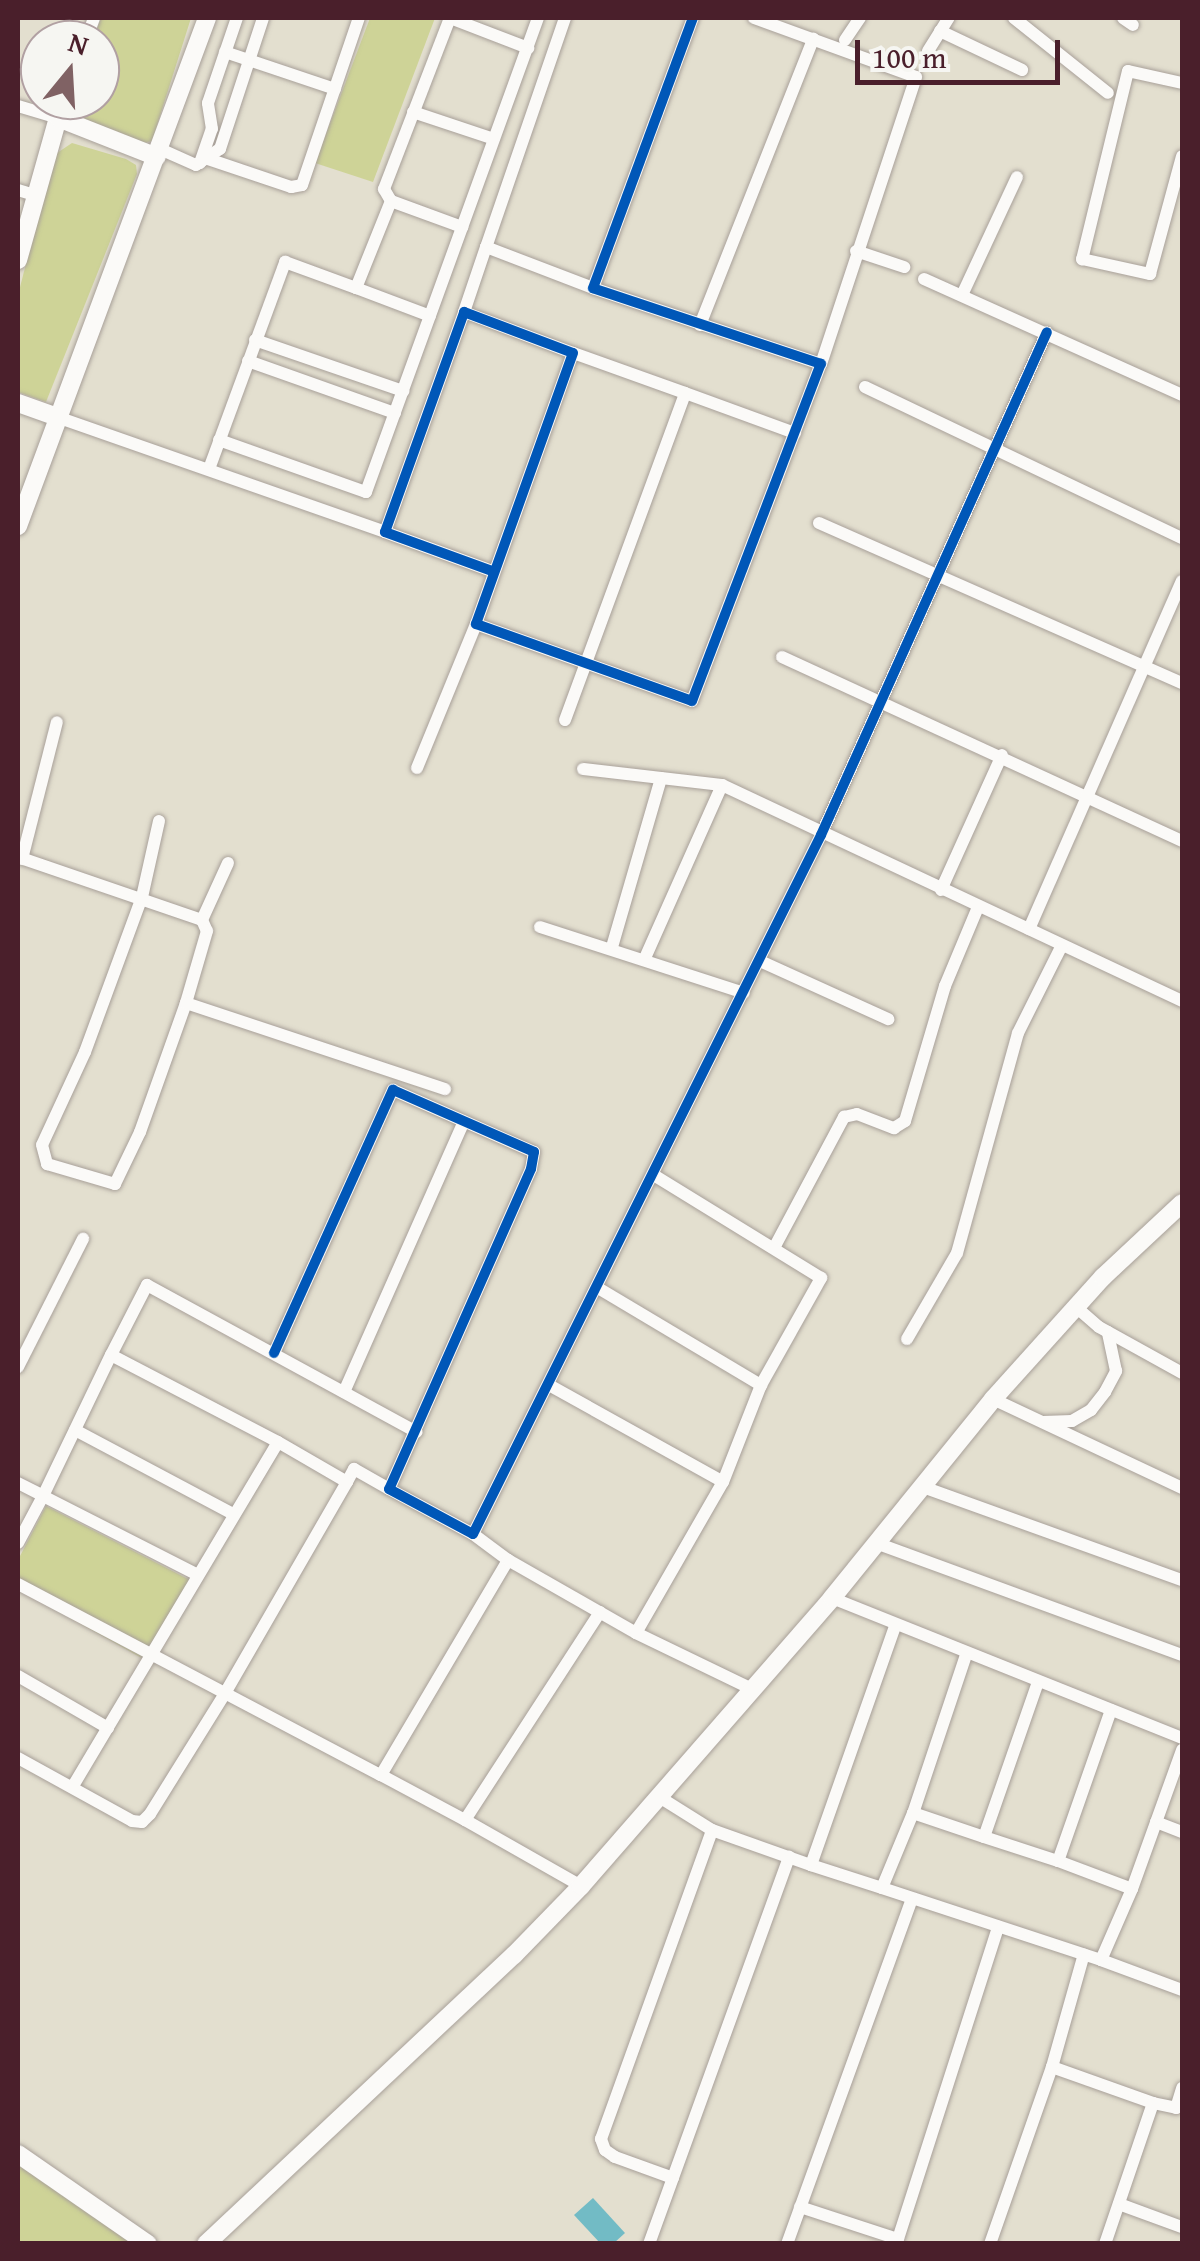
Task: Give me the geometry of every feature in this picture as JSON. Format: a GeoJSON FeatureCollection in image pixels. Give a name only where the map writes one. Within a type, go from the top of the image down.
{"type":"FeatureCollection","features":[{"type":"Feature","properties":{"kind":"street"},"geometry":{"type":"LineString","coordinates":[[18,526],[208,18]]}},
{"type":"Feature","properties":{"kind":"street"},"geometry":{"type":"LineString","coordinates":[[204,161],[212,129],[208,103],[237,18]]}},
{"type":"Feature","properties":{"kind":"street"},"geometry":{"type":"LineString","coordinates":[[204,161],[220,149],[263,18]]}},
{"type":"Feature","properties":{"kind":"street"},"geometry":{"type":"LineString","coordinates":[[85,120],[183,163],[204,161],[282,184],[302,185],[358,18]]}},
{"type":"Feature","properties":{"kind":"street"},"geometry":{"type":"LineString","coordinates":[[462,227],[391,201],[384,189],[450,18],[528,48]]}},
{"type":"Feature","properties":{"kind":"street"},"geometry":{"type":"LineString","coordinates":[[220,440],[366,492],[538,18]]}},
{"type":"Feature","properties":{"kind":"street"},"geometry":{"type":"LineString","coordinates":[[385,532],[565,18]]}},
{"type":"Feature","properties":{"kind":"street"},"geometry":{"type":"LineString","coordinates":[[593,288],[692,18]]}},
{"type":"Feature","properties":{"kind":"street"},"geometry":{"type":"LineString","coordinates":[[476,624],[692,701],[821,364],[916,77],[754,18]]}},
{"type":"Feature","properties":{"kind":"street"},"geometry":{"type":"LineString","coordinates":[[845,40],[860,18]]}},
{"type":"Feature","properties":{"kind":"street"},"geometry":{"type":"LineString","coordinates":[[928,51],[949,18]]}},
{"type":"Feature","properties":{"kind":"street"},"geometry":{"type":"LineString","coordinates":[[1014,18],[1108,93]]}},
{"type":"Feature","properties":{"kind":"street"},"geometry":{"type":"LineString","coordinates":[[940,31],[1022,70]]}},
{"type":"Feature","properties":{"kind":"street"},"geometry":{"type":"LineString","coordinates":[[700,324],[813,39]]}},
{"type":"Feature","properties":{"kind":"street"},"geometry":{"type":"LineString","coordinates":[[226,52],[335,89]]}},
{"type":"Feature","properties":{"kind":"street"},"geometry":{"type":"LineString","coordinates":[[1182,83],[1128,71],[1081,256],[1084,261],[1150,274],[1182,156]]}},
{"type":"Feature","properties":{"kind":"street"},"geometry":{"type":"LineString","coordinates":[[413,112],[494,140]]}},
{"type":"Feature","properties":{"kind":"street"},"geometry":{"type":"LineString","coordinates":[[18,260],[26,193],[56,120]]}},
{"type":"Feature","properties":{"kind":"street"},"geometry":{"type":"LineString","coordinates":[[962,295],[1017,178]]}},
{"type":"Feature","properties":{"kind":"street"},"geometry":{"type":"LineString","coordinates":[[356,288],[391,201]]}},
{"type":"Feature","properties":{"kind":"street"},"geometry":{"type":"LineString","coordinates":[[486,247],[593,288],[821,364]]}},
{"type":"Feature","properties":{"kind":"street"},"geometry":{"type":"LineString","coordinates":[[856,251],[904,267]]}},
{"type":"Feature","properties":{"kind":"street"},"geometry":{"type":"LineString","coordinates":[[209,469],[285,262],[430,316]]}},
{"type":"Feature","properties":{"kind":"street"},"geometry":{"type":"LineString","coordinates":[[924,279],[1182,395]]}},
{"type":"Feature","properties":{"kind":"street"},"geometry":{"type":"LineString","coordinates":[[464,312],[795,433]]}},
{"type":"Feature","properties":{"kind":"street"},"geometry":{"type":"LineString","coordinates":[[473,1534],[655,1176],[821,835],[1047,332]]}},
{"type":"Feature","properties":{"kind":"street"},"geometry":{"type":"LineString","coordinates":[[255,340],[403,392]]}},
{"type":"Feature","properties":{"kind":"street"},"geometry":{"type":"LineString","coordinates":[[417,768],[476,624],[573,353]]}},
{"type":"Feature","properties":{"kind":"street"},"geometry":{"type":"LineString","coordinates":[[248,360],[395,413]]}},
{"type":"Feature","properties":{"kind":"street"},"geometry":{"type":"LineString","coordinates":[[866,387],[1182,538]]}},
{"type":"Feature","properties":{"kind":"street"},"geometry":{"type":"LineString","coordinates":[[565,720],[685,393]]}},
{"type":"Feature","properties":{"kind":"street"},"geometry":{"type":"LineString","coordinates":[[18,403],[492,571]]}},
{"type":"Feature","properties":{"kind":"street"},"geometry":{"type":"LineString","coordinates":[[819,523],[1182,683]]}},
{"type":"Feature","properties":{"kind":"street"},"geometry":{"type":"LineString","coordinates":[[1029,930],[1182,581]]}},
{"type":"Feature","properties":{"kind":"street"},"geometry":{"type":"LineString","coordinates":[[782,657],[1182,841]]}},
{"type":"Feature","properties":{"kind":"street"},"geometry":{"type":"LineString","coordinates":[[58,722],[20,858],[142,897],[202,920],[207,931],[140,1132],[114,1184],[47,1164],[42,1145],[85,1052],[142,897],[159,821]]}},
{"type":"Feature","properties":{"kind":"street"},"geometry":{"type":"LineString","coordinates":[[942,890],[1002,755]]}},
{"type":"Feature","properties":{"kind":"street"},"geometry":{"type":"LineString","coordinates":[[583,768],[722,785],[821,835],[1182,1001]]}},
{"type":"Feature","properties":{"kind":"street"},"geometry":{"type":"LineString","coordinates":[[612,947],[661,778]]}},
{"type":"Feature","properties":{"kind":"street"},"geometry":{"type":"LineString","coordinates":[[645,958],[722,785]]}},
{"type":"Feature","properties":{"kind":"street"},"geometry":{"type":"LineString","coordinates":[[202,920],[228,863]]}},
{"type":"Feature","properties":{"kind":"street"},"geometry":{"type":"LineString","coordinates":[[774,1248],[844,1117],[857,1114],[894,1128],[905,1121],[945,986],[978,907]]}},
{"type":"Feature","properties":{"kind":"street"},"geometry":{"type":"LineString","coordinates":[[540,927],[612,947],[744,993]]}},
{"type":"Feature","properties":{"kind":"street"},"geometry":{"type":"LineString","coordinates":[[907,1339],[957,1252],[1018,1033],[1062,945]]}},
{"type":"Feature","properties":{"kind":"street"},"geometry":{"type":"LineString","coordinates":[[760,961],[888,1019]]}},
{"type":"Feature","properties":{"kind":"street"},"geometry":{"type":"LineString","coordinates":[[186,1003],[444,1090]]}},
{"type":"Feature","properties":{"kind":"street"},"geometry":{"type":"LineString","coordinates":[[274,1354],[393,1090],[534,1152],[531,1169],[389,1489]]}},
{"type":"Feature","properties":{"kind":"street"},"geometry":{"type":"LineString","coordinates":[[344,1392],[464,1121]]}},
{"type":"Feature","properties":{"kind":"street"},"geometry":{"type":"LineString","coordinates":[[636,1634],[722,1482],[761,1385],[821,1278],[655,1176]]}},
{"type":"Feature","properties":{"kind":"street"},"geometry":{"type":"LineString","coordinates":[[206,2244],[514,1955],[580,1886],[754,1690],[993,1399],[1076,1307],[1182,1204]]}},
{"type":"Feature","properties":{"kind":"street"},"geometry":{"type":"LineString","coordinates":[[18,1367],[83,1239]]}},
{"type":"Feature","properties":{"kind":"street"},"geometry":{"type":"LineString","coordinates":[[18,1543],[147,1284],[416,1432]]}},
{"type":"Feature","properties":{"kind":"street"},"geometry":{"type":"LineString","coordinates":[[598,1288],[761,1385]]}},
{"type":"Feature","properties":{"kind":"street"},"geometry":{"type":"LineString","coordinates":[[1076,1307],[1108,1332],[1182,1374]]}},
{"type":"Feature","properties":{"kind":"street"},"geometry":{"type":"LineString","coordinates":[[1038,1422],[1072,1421],[1091,1410],[1105,1392],[1116,1372],[1108,1332]]}},
{"type":"Feature","properties":{"kind":"street"},"geometry":{"type":"LineString","coordinates":[[111,1354],[346,1482]]}},
{"type":"Feature","properties":{"kind":"street"},"geometry":{"type":"LineString","coordinates":[[549,1385],[722,1482]]}},
{"type":"Feature","properties":{"kind":"street"},"geometry":{"type":"LineString","coordinates":[[993,1399],[1182,1488]]}},
{"type":"Feature","properties":{"kind":"street"},"geometry":{"type":"LineString","coordinates":[[74,1430],[233,1514]]}},
{"type":"Feature","properties":{"kind":"street"},"geometry":{"type":"LineString","coordinates":[[73,1786],[278,1442]]}},
{"type":"Feature","properties":{"kind":"street"},"geometry":{"type":"LineString","coordinates":[[18,1758],[142,1822],[224,1695],[354,1469],[473,1534],[508,1560],[636,1634],[754,1690]]}},
{"type":"Feature","properties":{"kind":"street"},"geometry":{"type":"LineString","coordinates":[[18,1483],[196,1574]]}},
{"type":"Feature","properties":{"kind":"street"},"geometry":{"type":"LineString","coordinates":[[923,1487],[1182,1580]]}},
{"type":"Feature","properties":{"kind":"street"},"geometry":{"type":"LineString","coordinates":[[876,1543],[1182,1655]]}},
{"type":"Feature","properties":{"kind":"street"},"geometry":{"type":"LineString","coordinates":[[381,1774],[508,1560]]}},
{"type":"Feature","properties":{"kind":"street"},"geometry":{"type":"LineString","coordinates":[[18,1584],[150,1657],[381,1774],[580,1886]]}},
{"type":"Feature","properties":{"kind":"street"},"geometry":{"type":"LineString","coordinates":[[832,1598],[966,1655],[1182,1738]]}},
{"type":"Feature","properties":{"kind":"street"},"geometry":{"type":"LineString","coordinates":[[464,1820],[600,1612]]}},
{"type":"Feature","properties":{"kind":"street"},"geometry":{"type":"LineString","coordinates":[[810,1865],[894,1626]]}},
{"type":"Feature","properties":{"kind":"street"},"geometry":{"type":"LineString","coordinates":[[882,1888],[913,1813],[966,1655]]}},
{"type":"Feature","properties":{"kind":"street"},"geometry":{"type":"LineString","coordinates":[[18,1676],[108,1728]]}},
{"type":"Feature","properties":{"kind":"street"},"geometry":{"type":"LineString","coordinates":[[984,1837],[1038,1682]]}},
{"type":"Feature","properties":{"kind":"street"},"geometry":{"type":"LineString","coordinates":[[1058,1862],[1111,1710]]}},
{"type":"Feature","properties":{"kind":"street"},"geometry":{"type":"LineString","coordinates":[[1101,1960],[1132,1889],[1182,1750]]}},
{"type":"Feature","properties":{"kind":"street"},"geometry":{"type":"LineString","coordinates":[[661,1798],[712,1830],[1182,1990]]}},
{"type":"Feature","properties":{"kind":"street"},"geometry":{"type":"LineString","coordinates":[[913,1813],[1132,1889]]}},
{"type":"Feature","properties":{"kind":"street"},"geometry":{"type":"LineString","coordinates":[[1156,1822],[1182,1832]]}},
{"type":"Feature","properties":{"kind":"street"},"geometry":{"type":"LineString","coordinates":[[673,2178],[615,2156],[605,2150],[601,2139],[712,1830]]}},
{"type":"Feature","properties":{"kind":"street"},"geometry":{"type":"LineString","coordinates":[[650,2244],[789,1857]]}},
{"type":"Feature","properties":{"kind":"street"},"geometry":{"type":"LineString","coordinates":[[787,2244],[912,1899]]}},
{"type":"Feature","properties":{"kind":"street"},"geometry":{"type":"LineString","coordinates":[[800,2207],[905,2241],[998,1926]]}},
{"type":"Feature","properties":{"kind":"street"},"geometry":{"type":"LineString","coordinates":[[990,2244],[1052,2067],[1084,1954]]}},
{"type":"Feature","properties":{"kind":"street"},"geometry":{"type":"LineString","coordinates":[[1052,2067],[1179,2109],[1182,2088]]}},
{"type":"Feature","properties":{"kind":"street"},"geometry":{"type":"LineString","coordinates":[[1105,2244],[1153,2103]]}},
{"type":"Feature","properties":{"kind":"street"},"geometry":{"type":"LineString","coordinates":[[18,2154],[148,2244]]}},
{"type":"Feature","properties":{"kind":"street"},"geometry":{"type":"LineString","coordinates":[[1119,2204],[1182,2226]]}},
{"type":"Feature","properties":{"kind":"green space"},"geometry":{"type":"Polygon","coordinates":[[[191,18],[152,141],[140,144],[75,120],[120,120],[120,20],[100,20],[191,18]]]}},
{"type":"Feature","properties":{"kind":"green space"},"geometry":{"type":"Polygon","coordinates":[[[370,18],[435,18],[373,182],[315,163],[370,18]]]}},
{"type":"Feature","properties":{"kind":"green space"},"geometry":{"type":"Polygon","coordinates":[[[72,143],[126,159],[136,165],[137,174],[46,402],[18,392],[18,295],[54,155],[72,143]]]}},
{"type":"Feature","properties":{"kind":"green space"},"geometry":{"type":"Polygon","coordinates":[[[46,1506],[190,1580],[145,1660],[18,1589],[18,1560],[46,1506]]]}},
{"type":"Feature","properties":{"kind":"green space"},"geometry":{"type":"Polygon","coordinates":[[[18,2164],[135,2243],[18,2243],[18,2164]]]}},
{"type":"Feature","properties":{"kind":"water"},"geometry":{"type":"Polygon","coordinates":[[[593,2198],[625,2233],[614,2243],[600,2243],[574,2215],[593,2198]]]}},
{"type":"Feature","properties":{"kind":"cycle path"},"geometry":{"type":"LineString","coordinates":[[492,571],[385,532],[464,312],[573,353],[476,624],[692,701],[821,364],[593,288],[693,18]]}},
{"type":"Feature","properties":{"kind":"cycle path"},"geometry":{"type":"LineString","coordinates":[[274,1353],[393,1090],[534,1152],[531,1169],[389,1489],[473,1534],[821,835],[1047,332]]}}]}
